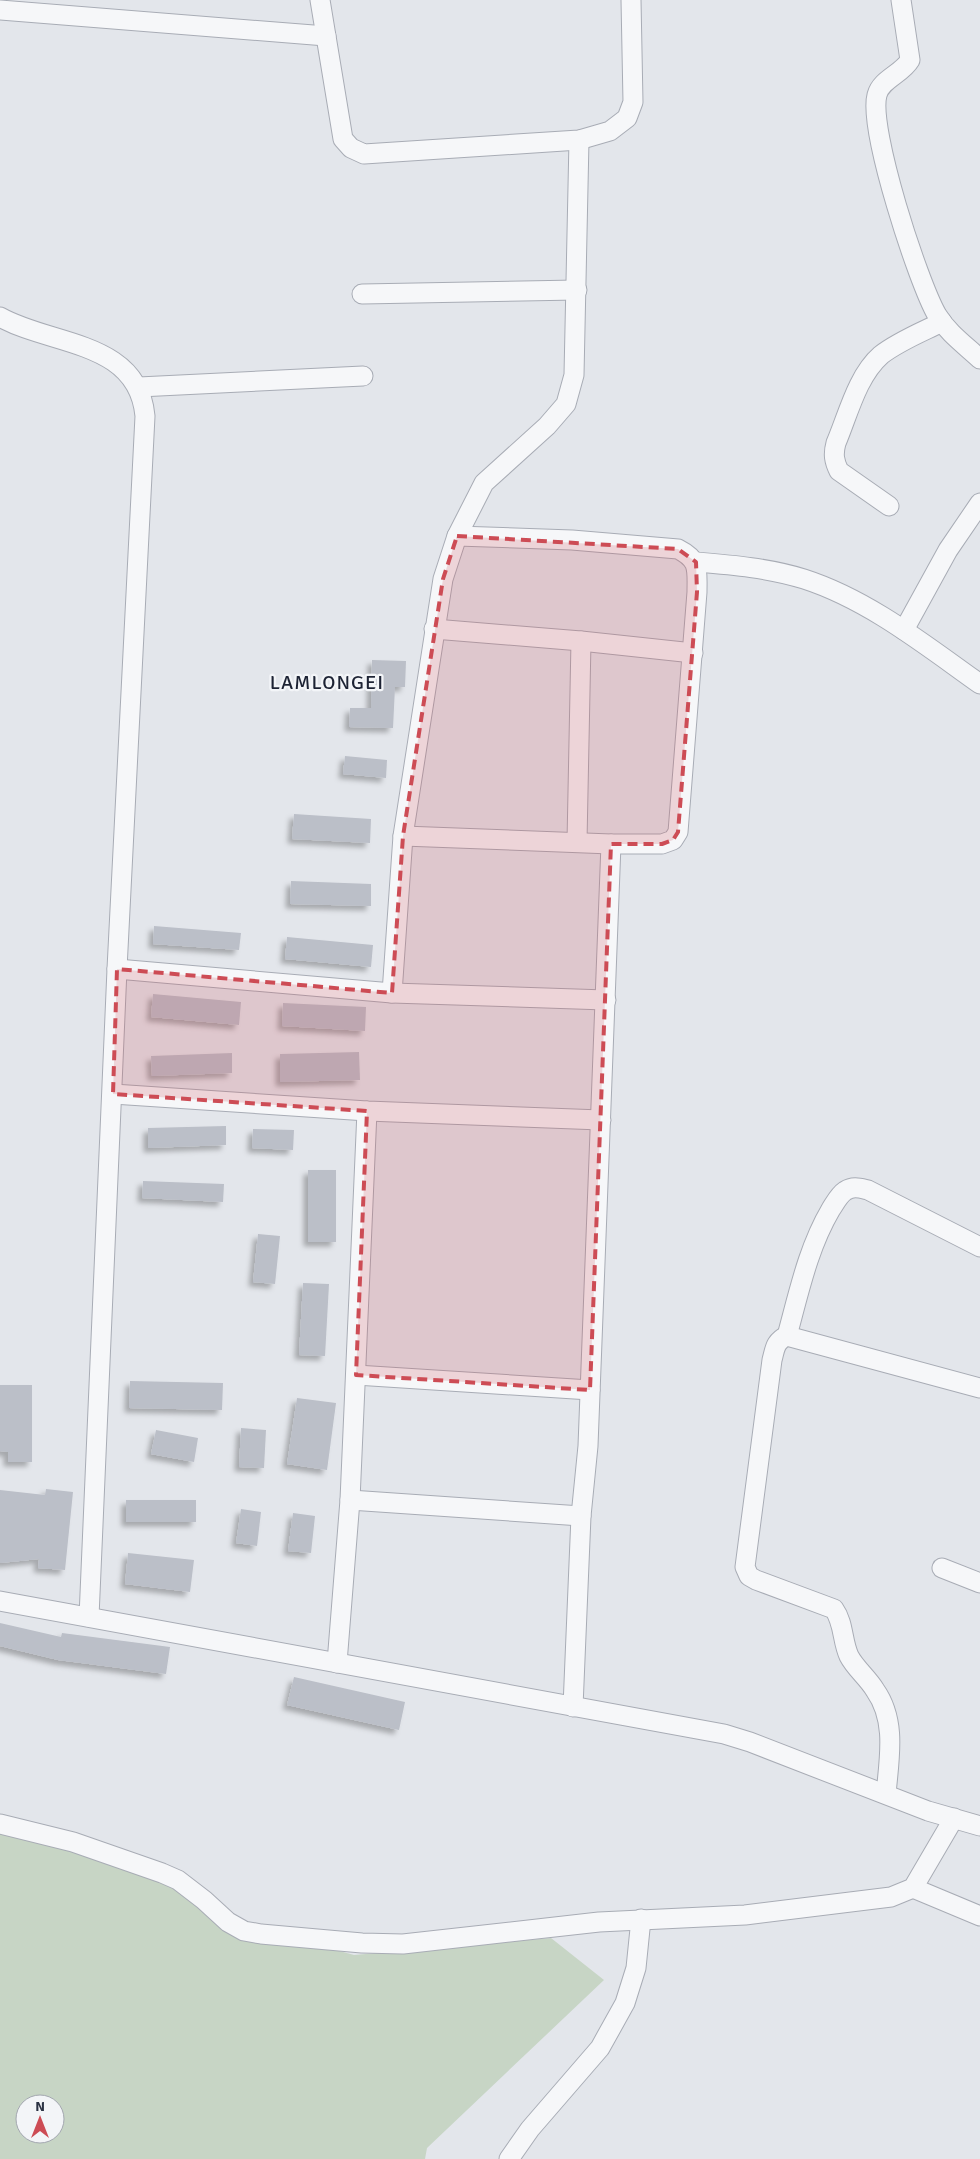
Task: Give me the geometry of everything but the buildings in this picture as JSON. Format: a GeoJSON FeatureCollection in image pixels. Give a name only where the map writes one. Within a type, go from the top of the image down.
{"type":"FeatureCollection","features":[{"type":"Feature","properties":{"kind":"street"},"geometry":{"type":"LineString","coordinates":[[320,0],[344,139],[351,148],[364,154],[580,140],[610,131],[627,118],[633,102],[631,0]]}},
{"type":"Feature","properties":{"kind":"street"},"geometry":{"type":"LineString","coordinates":[[901,0],[910,60],[906,66],[882,86],[875,103],[876,118],[896,202],[925,290],[942,322],[980,359]]}},
{"type":"Feature","properties":{"kind":"street"},"geometry":{"type":"LineString","coordinates":[[0,10],[326,36]]}},
{"type":"Feature","properties":{"kind":"street"},"geometry":{"type":"LineString","coordinates":[[392,993],[403,836],[443,579],[457,536],[484,483],[547,426],[566,404],[574,375],[580,140]]}},
{"type":"Feature","properties":{"kind":"street"},"geometry":{"type":"LineString","coordinates":[[362,294],[577,290]]}},
{"type":"Feature","properties":{"kind":"street"},"geometry":{"type":"LineString","coordinates":[[0,317],[33,332],[91,348],[122,369],[139,387],[144,401],[145,416],[117,969],[89,1617]]}},
{"type":"Feature","properties":{"kind":"street"},"geometry":{"type":"LineString","coordinates":[[890,506],[839,471],[834,463],[835,448],[863,378],[871,366],[894,346],[942,322]]}},
{"type":"Feature","properties":{"kind":"street"},"geometry":{"type":"LineString","coordinates":[[139,387],[363,376]]}},
{"type":"Feature","properties":{"kind":"street"},"geometry":{"type":"LineString","coordinates":[[904,630],[948,550],[980,503]]}},
{"type":"Feature","properties":{"kind":"street"},"geometry":{"type":"LineString","coordinates":[[403,836],[611,844],[662,844],[673,840],[678,832],[693,653],[697,592],[696,562],[690,555],[678,549],[572,540],[457,536]]}},
{"type":"Feature","properties":{"kind":"street"},"geometry":{"type":"LineString","coordinates":[[696,562],[755,567],[805,579],[846,597],[904,630],[980,684]]}},
{"type":"Feature","properties":{"kind":"street"},"geometry":{"type":"LineString","coordinates":[[434,630],[581,641],[693,653]]}},
{"type":"Feature","properties":{"kind":"street"},"geometry":{"type":"LineString","coordinates":[[577,842],[581,641]]}},
{"type":"Feature","properties":{"kind":"street"},"geometry":{"type":"LineString","coordinates":[[573,1707],[581,1516],[588,1446],[611,844]]}},
{"type":"Feature","properties":{"kind":"street"},"geometry":{"type":"LineString","coordinates":[[117,969],[392,993],[606,1000]]}},
{"type":"Feature","properties":{"kind":"street"},"geometry":{"type":"LineString","coordinates":[[113,1094],[367,1111],[601,1120]]}},
{"type":"Feature","properties":{"kind":"street"},"geometry":{"type":"LineString","coordinates":[[337,1663],[350,1500],[367,1111]]}},
{"type":"Feature","properties":{"kind":"street"},"geometry":{"type":"LineString","coordinates":[[787,1336],[812,1246],[824,1220],[837,1199],[845,1191],[855,1187],[868,1190],[980,1247]]}},
{"type":"Feature","properties":{"kind":"street"},"geometry":{"type":"LineString","coordinates":[[886,1794],[890,1727],[884,1706],[876,1691],[849,1657],[840,1617],[834,1609],[756,1580],[749,1576],[745,1567],[770,1369],[779,1339],[787,1336],[980,1388]]}},
{"type":"Feature","properties":{"kind":"street"},"geometry":{"type":"LineString","coordinates":[[356,1375],[590,1390]]}},
{"type":"Feature","properties":{"kind":"street"},"geometry":{"type":"LineString","coordinates":[[350,1500],[581,1516]]}},
{"type":"Feature","properties":{"kind":"street"},"geometry":{"type":"LineString","coordinates":[[942,1568],[980,1583]]}},
{"type":"Feature","properties":{"kind":"street"},"geometry":{"type":"LineString","coordinates":[[0,1601],[739,1738],[886,1794],[980,1826]]}},
{"type":"Feature","properties":{"kind":"street"},"geometry":{"type":"LineString","coordinates":[[0,1824],[73,1842],[178,1880],[228,1922],[244,1931],[362,1943],[403,1944],[554,1926],[641,1919],[745,1915],[891,1897],[913,1888],[954,1818]]}},
{"type":"Feature","properties":{"kind":"street"},"geometry":{"type":"LineString","coordinates":[[913,1888],[980,1916]]}},
{"type":"Feature","properties":{"kind":"street"},"geometry":{"type":"LineString","coordinates":[[509,2159],[530,2129],[600,2048],[625,2003],[636,1968],[641,1919]]}},
{"type":"Feature","properties":{"kind":"highlighted area"},"geometry":{"type":"Polygon","coordinates":[[[457,536],[678,549],[696,562],[697,592],[678,832],[673,840],[662,844],[611,844],[590,1390],[356,1375],[367,1111],[113,1094],[117,969],[392,993],[403,836],[443,579],[457,536]]]}},
{"type":"Feature","properties":{"kind":"green space"},"geometry":{"type":"Polygon","coordinates":[[[0,1829],[86,1840],[241,1924],[354,1955],[551,1938],[604,1980],[427,2148],[425,2159],[0,2159],[0,1829]]]}},
{"type":"Feature","properties":{"kind":"district","name":"LAMLONGEI"},"geometry":{"type":"Point","coordinates":[327,682]}}]}
